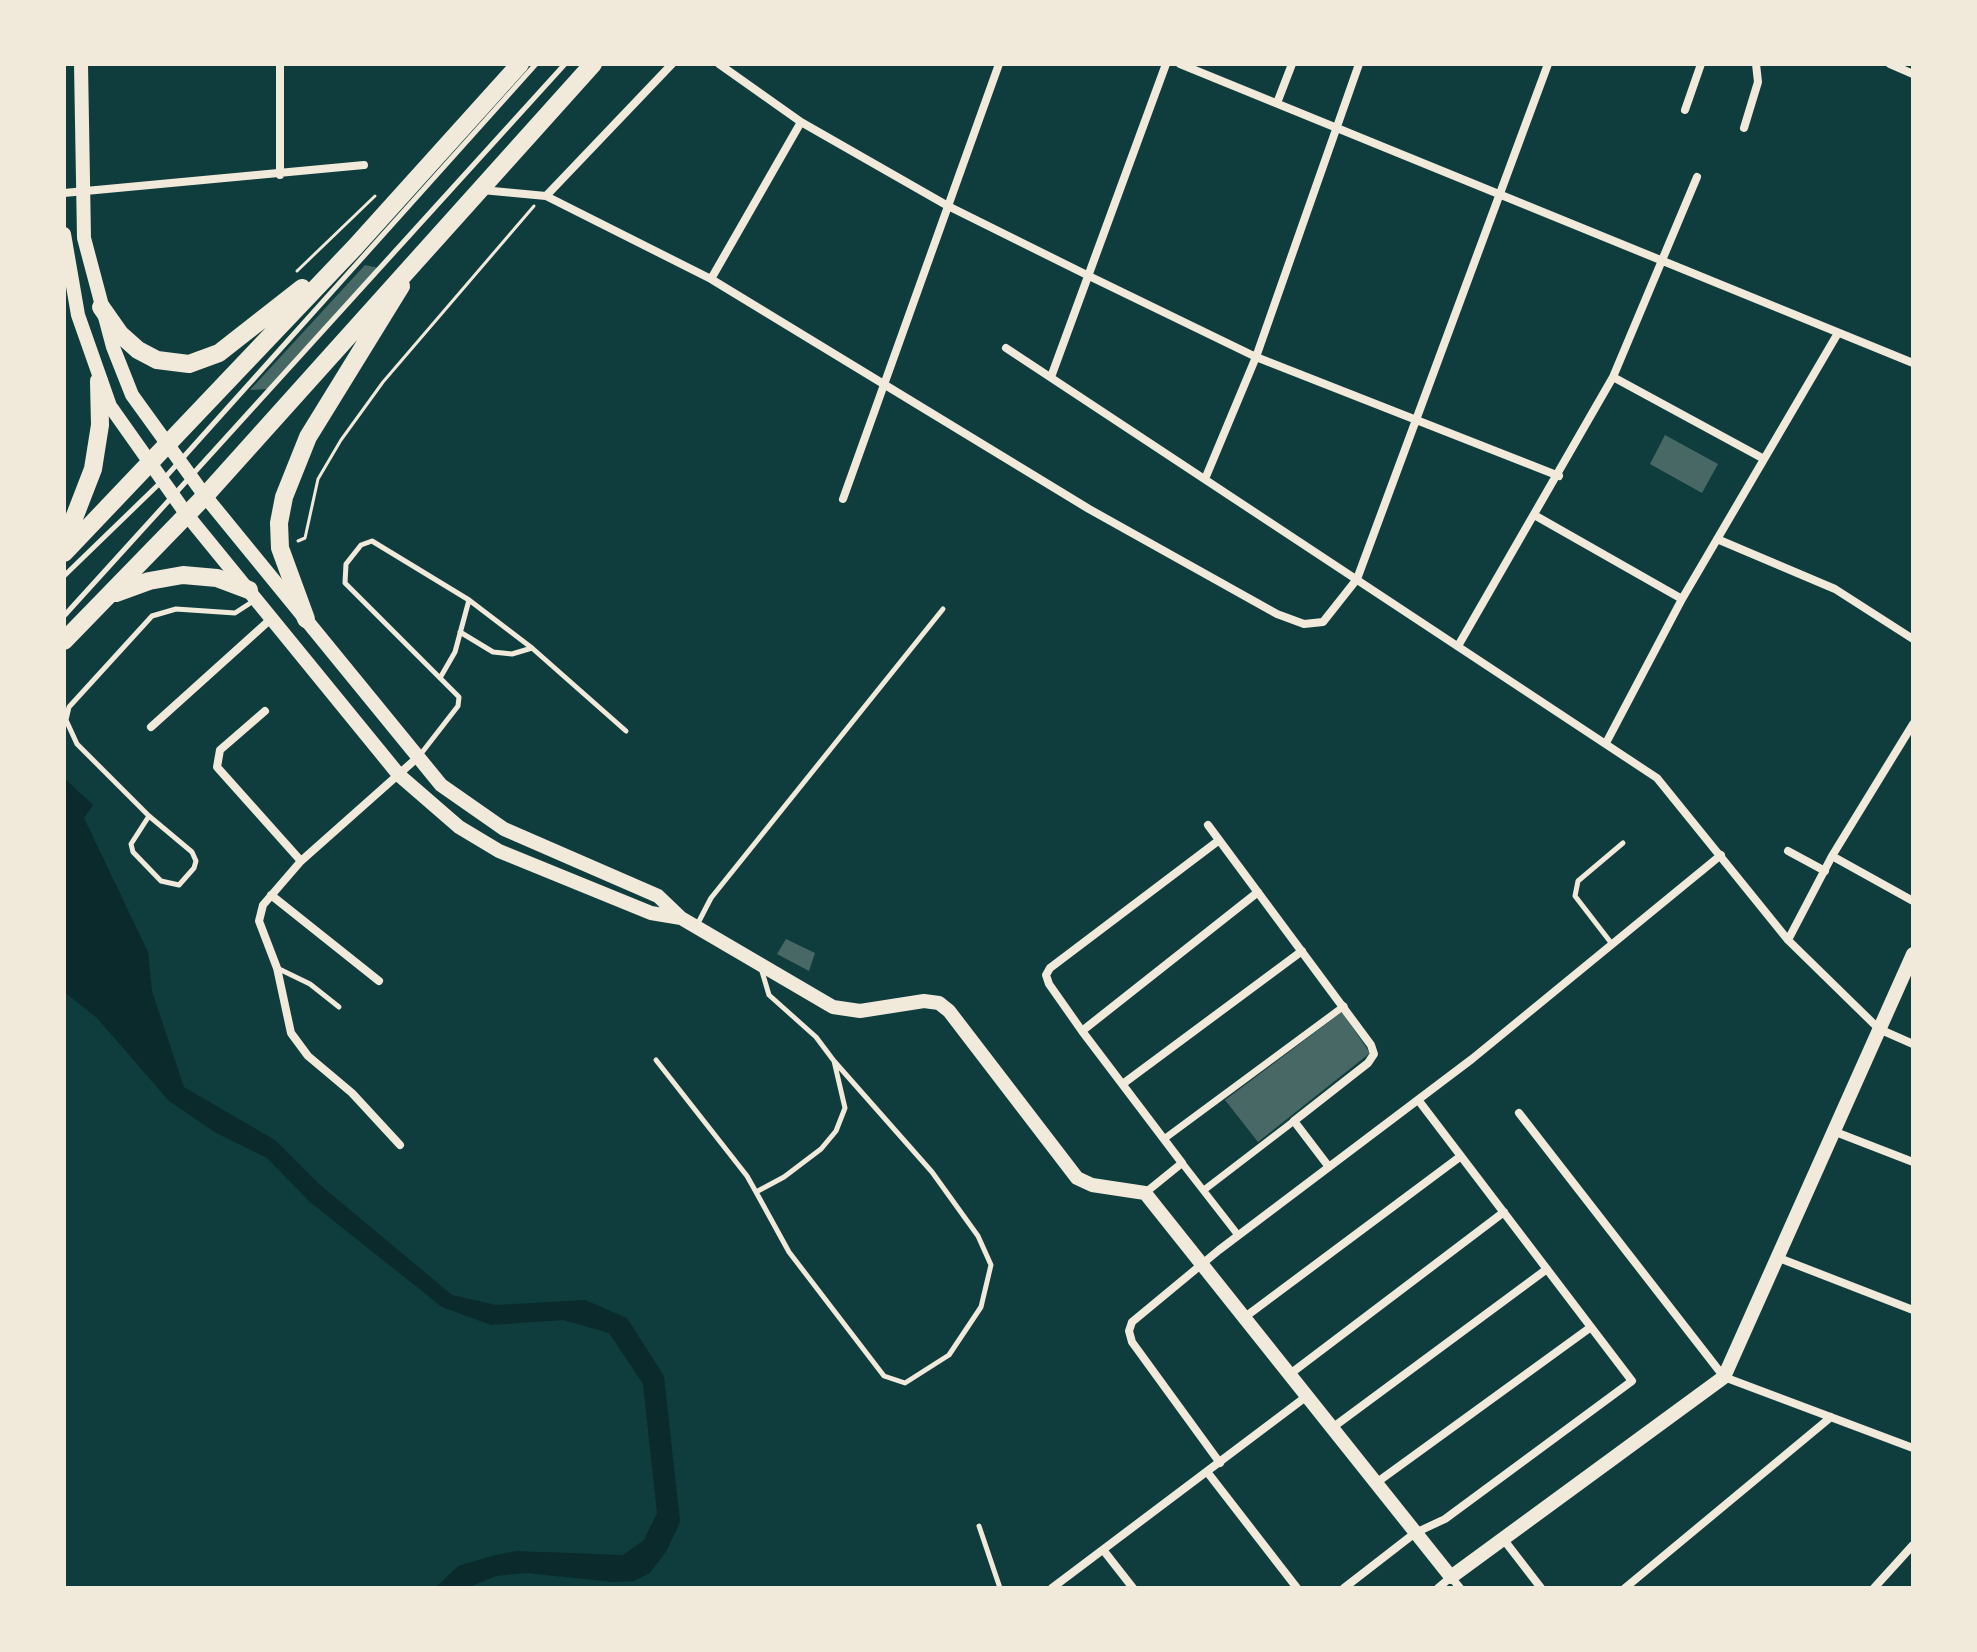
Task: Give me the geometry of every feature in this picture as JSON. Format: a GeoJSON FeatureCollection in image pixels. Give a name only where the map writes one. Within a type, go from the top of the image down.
{"type":"FeatureCollection","features":[{"type":"Feature","properties":{"kind":"highway"},"geometry":{"type":"LineString","coordinates":[[64,553],[355,247],[520,64]]}},
{"type":"Feature","properties":{"kind":"highway"},"geometry":{"type":"LineString","coordinates":[[64,641],[205,496],[593,64]]}},
{"type":"Feature","properties":{"kind":"highway"},"geometry":{"type":"LineString","coordinates":[[101,307],[120,334],[147,355],[168,363],[200,362],[219,353],[355,247]]}},
{"type":"Feature","properties":{"kind":"highway"},"geometry":{"type":"LineString","coordinates":[[306,619],[280,548],[281,510],[308,437],[384,318],[409,267]]}},
{"type":"Feature","properties":{"kind":"highway"},"geometry":{"type":"LineString","coordinates":[[64,545],[93,469],[100,425],[99,381]]}},
{"type":"Feature","properties":{"kind":"highway"},"geometry":{"type":"LineString","coordinates":[[109,595],[149,581],[183,575],[217,578],[253,594]]}},
{"type":"Feature","properties":{"kind":"street"},"geometry":{"type":"LineString","coordinates":[[81,64],[84,238],[101,307],[132,395],[179,462],[441,785],[504,829],[658,896],[681,918]]}},
{"type":"Feature","properties":{"kind":"street"},"geometry":{"type":"LineString","coordinates":[[280,64],[280,175]]}},
{"type":"Feature","properties":{"kind":"street"},"geometry":{"type":"LineString","coordinates":[[546,196],[672,64]]}},
{"type":"Feature","properties":{"kind":"street"},"geometry":{"type":"LineString","coordinates":[[719,64],[801,122],[948,206],[1089,276],[1256,357],[1559,476]]}},
{"type":"Feature","properties":{"kind":"street"},"geometry":{"type":"LineString","coordinates":[[843,499],[999,64]]}},
{"type":"Feature","properties":{"kind":"street"},"geometry":{"type":"LineString","coordinates":[[1051,377],[1166,64]]}},
{"type":"Feature","properties":{"kind":"street"},"geometry":{"type":"LineString","coordinates":[[1180,64],[1913,363]]}},
{"type":"Feature","properties":{"kind":"street"},"geometry":{"type":"LineString","coordinates":[[1277,103],[1292,64]]}},
{"type":"Feature","properties":{"kind":"street"},"geometry":{"type":"LineString","coordinates":[[1205,479],[1256,357],[1359,64]]}},
{"type":"Feature","properties":{"kind":"street"},"geometry":{"type":"LineString","coordinates":[[479,190],[546,196],[711,279],[1089,509],[1277,614],[1304,624],[1323,622],[1357,579],[1548,64]]}},
{"type":"Feature","properties":{"kind":"street"},"geometry":{"type":"LineString","coordinates":[[1685,110],[1701,64]]}},
{"type":"Feature","properties":{"kind":"street"},"geometry":{"type":"LineString","coordinates":[[1744,128],[1758,82],[1756,64]]}},
{"type":"Feature","properties":{"kind":"street"},"geometry":{"type":"LineString","coordinates":[[1890,64],[1913,74]]}},
{"type":"Feature","properties":{"kind":"street"},"geometry":{"type":"LineString","coordinates":[[711,279],[801,122]]}},
{"type":"Feature","properties":{"kind":"street"},"geometry":{"type":"LineString","coordinates":[[64,193],[364,165]]}},
{"type":"Feature","properties":{"kind":"street"},"geometry":{"type":"LineString","coordinates":[[1458,646],[1536,516],[1613,377],[1697,177]]}},
{"type":"Feature","properties":{"kind":"street"},"geometry":{"type":"LineString","coordinates":[[64,234],[78,315],[110,406],[187,515],[399,775],[459,827],[499,851],[651,913],[681,918],[816,999],[846,1011],[924,1001],[939,1003],[949,1011],[1077,1178],[1092,1185],[1145,1193],[1454,1584]]}},
{"type":"Feature","properties":{"kind":"street"},"geometry":{"type":"LineString","coordinates":[[1606,743],[1682,599],[1838,333]]}},
{"type":"Feature","properties":{"kind":"street"},"geometry":{"type":"LineString","coordinates":[[1006,348],[1664,784],[1788,940],[1879,1029],[1913,1044]]}},
{"type":"Feature","properties":{"kind":"street"},"geometry":{"type":"LineString","coordinates":[[1613,377],[1764,459]]}},
{"type":"Feature","properties":{"kind":"street"},"geometry":{"type":"LineString","coordinates":[[1536,516],[1682,599]]}},
{"type":"Feature","properties":{"kind":"street"},"geometry":{"type":"LineString","coordinates":[[1717,539],[1835,589],[1913,639]]}},
{"type":"Feature","properties":{"kind":"street"},"geometry":{"type":"LineString","coordinates":[[151,727],[272,618]]}},
{"type":"Feature","properties":{"kind":"street"},"geometry":{"type":"LineString","coordinates":[[265,711],[220,750],[217,767],[301,861]]}},
{"type":"Feature","properties":{"kind":"street"},"geometry":{"type":"LineString","coordinates":[[1788,940],[1832,856],[1913,724]]}},
{"type":"Feature","properties":{"kind":"street"},"geometry":{"type":"LineString","coordinates":[[400,1145],[352,1093],[308,1056],[291,1033],[277,968],[259,921],[263,905],[301,861],[417,758]]}},
{"type":"Feature","properties":{"kind":"street"},"geometry":{"type":"LineString","coordinates":[[1204,1190],[1368,1063],[1374,1054],[1344,1006],[1208,825]]}},
{"type":"Feature","properties":{"kind":"street"},"geometry":{"type":"LineString","coordinates":[[1218,841],[1050,968],[1046,975],[1082,1031],[1238,1235]]}},
{"type":"Feature","properties":{"kind":"street"},"geometry":{"type":"LineString","coordinates":[[1788,851],[1825,871]]}},
{"type":"Feature","properties":{"kind":"street"},"geometry":{"type":"LineString","coordinates":[[1220,1463],[1132,1342],[1129,1331],[1132,1322],[1238,1235],[1419,1101],[1721,855]]}},
{"type":"Feature","properties":{"kind":"street"},"geometry":{"type":"LineString","coordinates":[[1832,856],[1913,901]]}},
{"type":"Feature","properties":{"kind":"street"},"geometry":{"type":"LineString","coordinates":[[1082,1031],[1258,892]]}},
{"type":"Feature","properties":{"kind":"street"},"geometry":{"type":"LineString","coordinates":[[271,895],[379,981]]}},
{"type":"Feature","properties":{"kind":"street"},"geometry":{"type":"LineString","coordinates":[[1124,1083],[1302,951]]}},
{"type":"Feature","properties":{"kind":"street"},"geometry":{"type":"LineString","coordinates":[[1438,1588],[1454,1584],[1504,1540],[1724,1377],[1913,954]]}},
{"type":"Feature","properties":{"kind":"street"},"geometry":{"type":"LineString","coordinates":[[1164,1139],[1344,1006]]}},
{"type":"Feature","properties":{"kind":"street"},"geometry":{"type":"LineString","coordinates":[[1344,1588],[1415,1533],[1445,1519],[1632,1381],[1419,1101]]}},
{"type":"Feature","properties":{"kind":"street"},"geometry":{"type":"LineString","coordinates":[[1519,1113],[1724,1377],[1913,1448]]}},
{"type":"Feature","properties":{"kind":"street"},"geometry":{"type":"LineString","coordinates":[[1294,1121],[1329,1167]]}},
{"type":"Feature","properties":{"kind":"street"},"geometry":{"type":"LineString","coordinates":[[1832,1131],[1913,1162]]}},
{"type":"Feature","properties":{"kind":"street"},"geometry":{"type":"LineString","coordinates":[[1245,1317],[1461,1156]]}},
{"type":"Feature","properties":{"kind":"street"},"geometry":{"type":"LineString","coordinates":[[1145,1193],[1182,1163]]}},
{"type":"Feature","properties":{"kind":"street"},"geometry":{"type":"LineString","coordinates":[[1290,1374],[1504,1212]]}},
{"type":"Feature","properties":{"kind":"street"},"geometry":{"type":"LineString","coordinates":[[1779,1258],[1913,1310]]}},
{"type":"Feature","properties":{"kind":"street"},"geometry":{"type":"LineString","coordinates":[[1332,1428],[1547,1269]]}},
{"type":"Feature","properties":{"kind":"street"},"geometry":{"type":"LineString","coordinates":[[1376,1483],[1591,1327]]}},
{"type":"Feature","properties":{"kind":"street"},"geometry":{"type":"LineString","coordinates":[[1052,1588],[1307,1396]]}},
{"type":"Feature","properties":{"kind":"street"},"geometry":{"type":"LineString","coordinates":[[1625,1588],[1831,1417]]}},
{"type":"Feature","properties":{"kind":"street"},"geometry":{"type":"LineString","coordinates":[[1208,1473],[1297,1588]]}},
{"type":"Feature","properties":{"kind":"street"},"geometry":{"type":"LineString","coordinates":[[1504,1540],[1541,1588]]}},
{"type":"Feature","properties":{"kind":"street"},"geometry":{"type":"LineString","coordinates":[[1874,1588],[1913,1545]]}},
{"type":"Feature","properties":{"kind":"street"},"geometry":{"type":"LineString","coordinates":[[1104,1551],[1133,1588]]}},
{"type":"Feature","properties":{"kind":"lane"},"geometry":{"type":"LineString","coordinates":[[64,576],[162,481],[536,64]]}},
{"type":"Feature","properties":{"kind":"lane"},"geometry":{"type":"LineString","coordinates":[[64,616],[565,64]]}},
{"type":"Feature","properties":{"kind":"lane"},"geometry":{"type":"LineString","coordinates":[[417,758],[459,704],[457,695],[349,589],[343,577],[346,564],[361,545],[372,541],[469,600],[532,648],[626,731]]}},
{"type":"Feature","properties":{"kind":"lane"},"geometry":{"type":"LineString","coordinates":[[149,816],[131,844],[133,852],[161,881],[179,885],[196,861],[192,852],[149,816],[77,744],[66,720],[69,707],[152,616],[176,609],[235,613],[253,594]]}},
{"type":"Feature","properties":{"kind":"lane"},"geometry":{"type":"LineString","coordinates":[[440,678],[455,652],[469,600]]}},
{"type":"Feature","properties":{"kind":"lane"},"geometry":{"type":"LineString","coordinates":[[697,926],[711,898],[943,609]]}},
{"type":"Feature","properties":{"kind":"lane"},"geometry":{"type":"LineString","coordinates":[[460,632],[493,652],[512,654],[532,648]]}},
{"type":"Feature","properties":{"kind":"lane"},"geometry":{"type":"LineString","coordinates":[[1612,944],[1575,896],[1578,881],[1623,843]]}},
{"type":"Feature","properties":{"kind":"lane"},"geometry":{"type":"LineString","coordinates":[[656,1060],[747,1176],[789,1252],[884,1376],[905,1383],[949,1355],[981,1307],[991,1265],[978,1236],[932,1172],[816,1037],[769,995],[760,967]]}},
{"type":"Feature","properties":{"kind":"lane"},"geometry":{"type":"LineString","coordinates":[[277,968],[310,984],[339,1007]]}},
{"type":"Feature","properties":{"kind":"lane"},"geometry":{"type":"LineString","coordinates":[[756,1192],[821,1149],[836,1131],[845,1108],[834,1061]]}},
{"type":"Feature","properties":{"kind":"lane"},"geometry":{"type":"LineString","coordinates":[[979,1526],[1000,1588]]}},
{"type":"Feature","properties":{"kind":"path"},"geometry":{"type":"LineString","coordinates":[[296,272],[379,192]]}},
{"type":"Feature","properties":{"kind":"path"},"geometry":{"type":"LineString","coordinates":[[280,548],[305,538],[318,479],[383,382],[546,196]]}},
{"type":"Feature","properties":{"kind":"water"},"geometry":{"type":"Polygon","coordinates":[[[64,778],[93,805],[84,818],[148,952],[152,991],[184,1087],[275,1140],[319,1184],[452,1295],[496,1305],[585,1300],[627,1318],[664,1376],[680,1522],[667,1550],[650,1573],[634,1581],[613,1582],[526,1573],[496,1576],[467,1588],[435,1588],[458,1566],[492,1556],[516,1551],[623,1555],[644,1540],[657,1513],[643,1384],[609,1333],[563,1320],[491,1325],[442,1307],[310,1202],[267,1158],[216,1133],[169,1101],[97,1018],[64,992],[64,778]]]}},
{"type":"Feature","properties":{"kind":"building"},"geometry":{"type":"Polygon","coordinates":[[[365,265],[379,268],[269,389],[250,390],[365,265]]]}},
{"type":"Feature","properties":{"kind":"building"},"geometry":{"type":"Polygon","coordinates":[[[1665,435],[1718,464],[1702,493],[1650,464],[1665,435]]]}},
{"type":"Feature","properties":{"kind":"building"},"geometry":{"type":"Polygon","coordinates":[[[786,939],[815,953],[809,971],[777,954],[786,939]]]}},
{"type":"Feature","properties":{"kind":"building"},"geometry":{"type":"Polygon","coordinates":[[[1342,1012],[1370,1053],[1258,1142],[1225,1100],[1342,1012]]]}}]}
